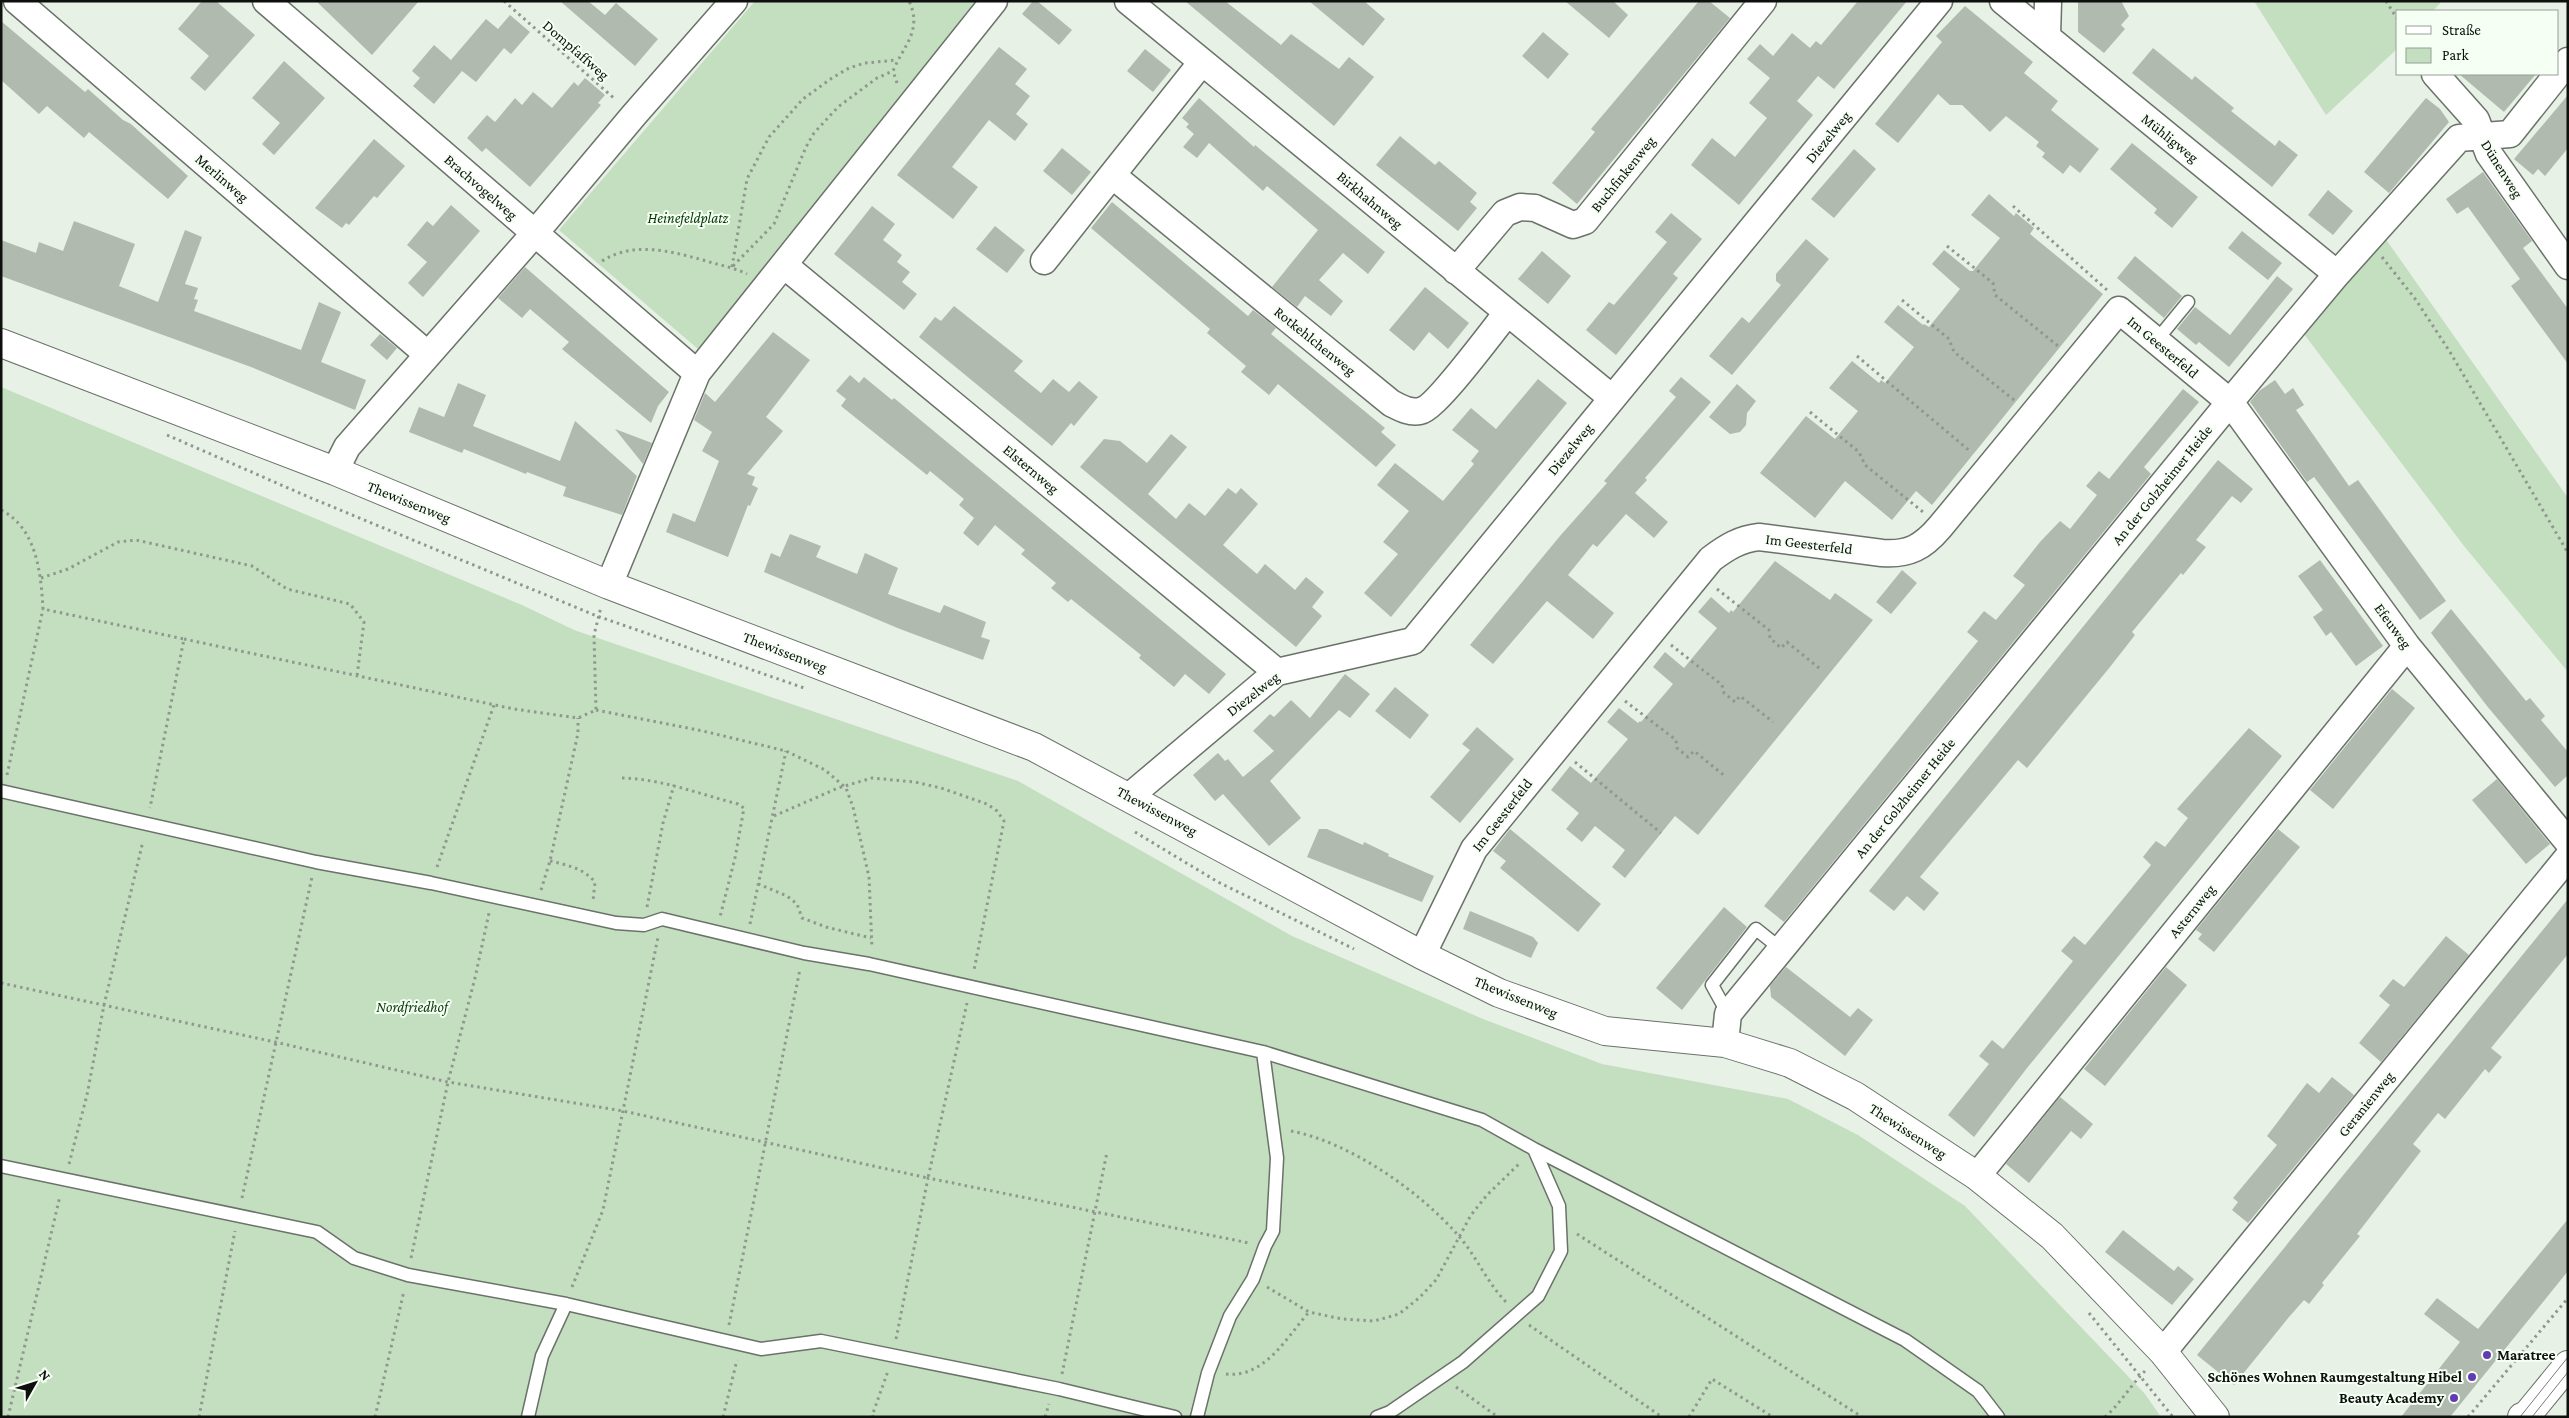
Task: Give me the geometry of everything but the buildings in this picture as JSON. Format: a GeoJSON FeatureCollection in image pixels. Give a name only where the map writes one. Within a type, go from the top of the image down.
{"type":"FeatureCollection","features":[{"type":"Feature","properties":{"kind":"street","name":"Merlinweg"},"geometry":{"type":"LineString","coordinates":[[17,1],[427,354]]}},
{"type":"Feature","properties":{"kind":"street","name":"Brachvogelweg"},"geometry":{"type":"LineString","coordinates":[[266,1],[697,373]]}},
{"type":"Feature","properties":{"kind":"street"},"geometry":{"type":"LineString","coordinates":[[335,471],[347,447],[427,354],[536,233],[634,115],[734,1]]}},
{"type":"Feature","properties":{"kind":"street"},"geometry":{"type":"LineString","coordinates":[[609,585],[697,373],[994,1]]}},
{"type":"Feature","properties":{"kind":"street","name":"Birkhahnweg"},"geometry":{"type":"LineString","coordinates":[[1128,1],[1612,398]]}},
{"type":"Feature","properties":{"kind":"street","name":"Buchfinkenweg"},"geometry":{"type":"LineString","coordinates":[[1456,270],[1505,213],[1520,207],[1535,208],[1573,225],[1585,221],[1763,1]]}},
{"type":"Feature","properties":{"kind":"street","name":"Diezelweg"},"geometry":{"type":"LineString","coordinates":[[1130,796],[1277,672],[1412,641],[1939,1]]}},
{"type":"Feature","properties":{"kind":"street","name":"Mühligweg"},"geometry":{"type":"LineString","coordinates":[[2003,1],[2337,274]]}},
{"type":"Feature","properties":{"kind":"street"},"geometry":{"type":"LineString","coordinates":[[2047,37],[2048,1]]}},
{"type":"Feature","properties":{"kind":"street","name":"An der Golzheimer Heide"},"geometry":{"type":"LineString","coordinates":[[2559,72],[2568,61]]}},
{"type":"Feature","properties":{"kind":"street"},"geometry":{"type":"LineString","coordinates":[[1044,261],[1202,62]]}},
{"type":"Feature","properties":{"kind":"street","name":"Dünenweg"},"geometry":{"type":"LineString","coordinates":[[2436,75],[2476,120],[2480,136],[2489,154],[2568,266]]}},
{"type":"Feature","properties":{"kind":"street","name":"An der Golzheimer Heide"},"geometry":{"type":"LineString","coordinates":[[1725,1043],[1728,1014],[2337,274],[2459,138],[2510,134],[2557,75]]}},
{"type":"Feature","properties":{"kind":"street","name":"Rotkehlchenweg"},"geometry":{"type":"LineString","coordinates":[[1112,175],[1391,403],[1406,411],[1422,411],[1437,400],[1507,313]]}},
{"type":"Feature","properties":{"kind":"street","name":"Elsternweg"},"geometry":{"type":"LineString","coordinates":[[784,265],[1277,672]]}},
{"type":"Feature","properties":{"kind":"street","name":"Im Geesterfeld"},"geometry":{"type":"LineString","coordinates":[[1422,955],[1474,849],[1699,574],[1712,559],[1728,546],[1744,539],[1759,537],[1898,554],[1920,547],[1940,527],[2119,310],[2230,402]]}},
{"type":"Feature","properties":{"kind":"street","name":"Thewissenweg"},"geometry":{"type":"LineString","coordinates":[[1,342],[335,471],[609,585],[1034,747],[1130,796],[1422,955],[1499,993],[1605,1031],[1725,1043],[1790,1062],[1855,1096],[1977,1176],[2052,1236],[2164,1352],[2215,1417]]}},
{"type":"Feature","properties":{"kind":"street","name":"Efeuweg"},"geometry":{"type":"LineString","coordinates":[[2230,402],[2407,646],[2568,842]]}},
{"type":"Feature","properties":{"kind":"street","name":"Asternweg"},"geometry":{"type":"LineString","coordinates":[[1977,1176],[2407,646]]}},
{"type":"Feature","properties":{"kind":"street","name":"Geranienweg"},"geometry":{"type":"LineString","coordinates":[[2164,1352],[2568,857]]}},
{"type":"Feature","properties":{"kind":"street"},"geometry":{"type":"LineString","coordinates":[[2525,1416],[2568,1364]]}},
{"type":"Feature","properties":{"kind":"lane"},"geometry":{"type":"LineString","coordinates":[[2156,341],[2188,302]]}},
{"type":"Feature","properties":{"kind":"lane"},"geometry":{"type":"LineString","coordinates":[[1,791],[316,862],[431,883],[492,898],[537,905],[616,923],[644,925],[662,919],[804,952],[971,986],[1263,1052],[1482,1120],[1534,1149],[1905,1340],[1978,1391],[1998,1417]]}},
{"type":"Feature","properties":{"kind":"lane"},"geometry":{"type":"LineString","coordinates":[[1198,1417],[1208,1373],[1230,1316],[1253,1279],[1265,1246],[1273,1231],[1277,1158],[1263,1052]]}},
{"type":"Feature","properties":{"kind":"lane"},"geometry":{"type":"LineString","coordinates":[[1377,1417],[1390,1412],[1463,1362],[1538,1296],[1561,1251],[1559,1206],[1534,1149]]}},
{"type":"Feature","properties":{"kind":"lane"},"geometry":{"type":"LineString","coordinates":[[1,1166],[317,1232],[354,1258],[408,1275],[566,1304],[761,1349],[821,1341],[1059,1389],[1175,1417]]}},
{"type":"Feature","properties":{"kind":"lane"},"geometry":{"type":"LineString","coordinates":[[528,1417],[542,1356],[566,1304]]}},
{"type":"Feature","properties":{"kind":"path","name":"Dompfaffweg"},"geometry":{"type":"LineString","coordinates":[[504,1],[634,115]]}},
{"type":"Feature","properties":{"kind":"path"},"geometry":{"type":"LineString","coordinates":[[909,1],[915,19],[909,46],[897,60],[893,71],[894,79],[912,102]]}},
{"type":"Feature","properties":{"kind":"path"},"geometry":{"type":"LineString","coordinates":[[2386,1],[2396,17]]}},
{"type":"Feature","properties":{"kind":"path"},"geometry":{"type":"LineString","coordinates":[[732,267],[747,179],[769,137],[803,99],[832,78],[849,68],[865,63],[897,60]]}},
{"type":"Feature","properties":{"kind":"path"},"geometry":{"type":"LineString","coordinates":[[732,267],[774,224],[806,147],[820,126],[838,107],[865,86],[893,71]]}},
{"type":"Feature","properties":{"kind":"path"},"geometry":{"type":"LineString","coordinates":[[2013,206],[2043,230],[2054,244],[2104,285],[2119,310]]}},
{"type":"Feature","properties":{"kind":"path"},"geometry":{"type":"LineString","coordinates":[[1947,246],[1993,283],[1995,295],[2077,362]]}},
{"type":"Feature","properties":{"kind":"path"},"geometry":{"type":"LineString","coordinates":[[2362,246],[2381,256],[2416,300],[2450,352],[2568,553]]}},
{"type":"Feature","properties":{"kind":"path"},"geometry":{"type":"LineString","coordinates":[[583,274],[604,259],[619,253],[646,248],[672,252],[732,267],[766,287]]}},
{"type":"Feature","properties":{"kind":"path"},"geometry":{"type":"LineString","coordinates":[[1902,300],[1949,339],[1954,352],[2033,415]]}},
{"type":"Feature","properties":{"kind":"path"},"geometry":{"type":"LineString","coordinates":[[1857,356],[1989,468]]}},
{"type":"Feature","properties":{"kind":"path"},"geometry":{"type":"LineString","coordinates":[[1810,412],[1859,452],[1865,465],[1940,527]]}},
{"type":"Feature","properties":{"kind":"path"},"geometry":{"type":"LineString","coordinates":[[166,435],[312,498],[598,616],[812,691]]}},
{"type":"Feature","properties":{"kind":"path"},"geometry":{"type":"LineString","coordinates":[[41,578],[68,568],[118,542],[136,540],[252,566],[287,589],[350,604],[358,612],[364,622],[357,676]]}},
{"type":"Feature","properties":{"kind":"path"},"geometry":{"type":"LineString","coordinates":[[1699,574],[1769,630],[1770,638],[1782,648],[1787,642],[1819,668]]}},
{"type":"Feature","properties":{"kind":"path"},"geometry":{"type":"LineString","coordinates":[[1,781],[9,773],[43,609]]}},
{"type":"Feature","properties":{"kind":"path"},"geometry":{"type":"LineString","coordinates":[[596,710],[594,635],[598,616]]}},
{"type":"Feature","properties":{"kind":"path"},"geometry":{"type":"LineString","coordinates":[[1653,630],[1722,685],[1724,693],[1735,702],[1740,696],[1773,722]]}},
{"type":"Feature","properties":{"kind":"path"},"geometry":{"type":"LineString","coordinates":[[184,640],[494,705],[578,718],[596,710],[786,751],[825,770],[846,788],[854,807],[869,877],[874,965]]}},
{"type":"Feature","properties":{"kind":"path"},"geometry":{"type":"LineString","coordinates":[[1608,686],[1676,740],[1678,748],[1688,757],[1694,751],[1726,777]]}},
{"type":"Feature","properties":{"kind":"path"},"geometry":{"type":"LineString","coordinates":[[431,883],[494,705]]}},
{"type":"Feature","properties":{"kind":"path"},"geometry":{"type":"LineString","coordinates":[[537,905],[550,861],[578,734],[578,718]]}},
{"type":"Feature","properties":{"kind":"path"},"geometry":{"type":"LineString","coordinates":[[1557,747],[1661,833]]}},
{"type":"Feature","properties":{"kind":"path"},"geometry":{"type":"LineString","coordinates":[[748,939],[786,751]]}},
{"type":"Feature","properties":{"kind":"path"},"geometry":{"type":"LineString","coordinates":[[622,778],[643,778],[674,785],[738,804],[744,808],[735,858],[716,932]]}},
{"type":"Feature","properties":{"kind":"path"},"geometry":{"type":"LineString","coordinates":[[774,816],[838,788],[846,788],[872,778],[915,782],[987,804],[997,811],[1004,822],[971,986],[928,1178],[893,1356],[872,1416],[874,1417]]}},
{"type":"Feature","properties":{"kind":"path"},"geometry":{"type":"LineString","coordinates":[[644,925],[663,823],[674,785]]}},
{"type":"Feature","properties":{"kind":"path"},"geometry":{"type":"LineString","coordinates":[[1133,830],[1218,882],[1361,952]]}},
{"type":"Feature","properties":{"kind":"path"},"geometry":{"type":"LineString","coordinates":[[550,861],[581,870],[595,882],[591,917]]}},
{"type":"Feature","properties":{"kind":"path"},"geometry":{"type":"LineString","coordinates":[[200,1417],[238,1216],[316,862]]}},
{"type":"Feature","properties":{"kind":"path"},"geometry":{"type":"LineString","coordinates":[[758,884],[787,896],[796,904],[802,918],[826,927],[872,938]]}},
{"type":"Feature","properties":{"kind":"path"},"geometry":{"type":"LineString","coordinates":[[375,1417],[408,1275],[448,1082],[475,978],[492,898]]}},
{"type":"Feature","properties":{"kind":"path"},"geometry":{"type":"LineString","coordinates":[[566,1304],[602,1210],[662,919]]}},
{"type":"Feature","properties":{"kind":"path"},"geometry":{"type":"LineString","coordinates":[[726,1340],[804,952]]}},
{"type":"Feature","properties":{"kind":"path"},"geometry":{"type":"LineString","coordinates":[[1,984],[276,1042],[448,1082],[623,1111],[764,1144],[1094,1213],[1265,1246]]}},
{"type":"Feature","properties":{"kind":"path"},"geometry":{"type":"LineString","coordinates":[[1273,1128],[1312,1135],[1348,1150],[1378,1169],[1431,1208],[1459,1236],[1500,1296],[1534,1331],[1662,1417]]}},
{"type":"Feature","properties":{"kind":"path"},"geometry":{"type":"LineString","coordinates":[[1253,1279],[1309,1312],[1342,1319],[1374,1321],[1399,1314],[1436,1280],[1451,1256],[1459,1236],[1487,1195],[1534,1149]]}},
{"type":"Feature","properties":{"kind":"path"},"geometry":{"type":"LineString","coordinates":[[1059,1389],[1107,1152]]}},
{"type":"Feature","properties":{"kind":"path"},"geometry":{"type":"LineString","coordinates":[[8,1417],[65,1178]]}},
{"type":"Feature","properties":{"kind":"path"},"geometry":{"type":"LineString","coordinates":[[1560,1223],[1862,1417]]}},
{"type":"Feature","properties":{"kind":"path"},"geometry":{"type":"LineString","coordinates":[[2468,1417],[2568,1298]]}},
{"type":"Feature","properties":{"kind":"path"},"geometry":{"type":"LineString","coordinates":[[2084,1307],[2173,1417]]}},
{"type":"Feature","properties":{"kind":"path"},"geometry":{"type":"LineString","coordinates":[[1208,1373],[1236,1375],[1256,1370],[1276,1353],[1309,1312]]}},
{"type":"Feature","properties":{"kind":"path"},"geometry":{"type":"LineString","coordinates":[[723,1417],[741,1344]]}},
{"type":"Feature","properties":{"kind":"path"},"geometry":{"type":"LineString","coordinates":[[2105,1417],[2114,1410],[2140,1375]]}},
{"type":"Feature","properties":{"kind":"path"},"geometry":{"type":"LineString","coordinates":[[1442,1376],[1498,1417]]}},
{"type":"Feature","properties":{"kind":"path"},"geometry":{"type":"LineString","coordinates":[[1689,1417],[1712,1379],[1773,1417]]}},
{"type":"Feature","properties":{"kind":"green space","name":"Heinefeldplatz"},"geometry":{"type":"Polygon","coordinates":[[[755,1],[983,1],[698,349],[559,230],[755,1]]]}},
{"type":"Feature","properties":{"kind":"green space"},"geometry":{"type":"Polygon","coordinates":[[[2254,1],[2442,1],[2434,10],[2396,10],[2396,50],[2326,115],[2254,1]]]}},
{"type":"Feature","properties":{"kind":"green space"},"geometry":{"type":"Polygon","coordinates":[[[2385,238],[2568,498],[2568,672],[2464,546],[2304,334],[2385,238]]]}},
{"type":"Feature","properties":{"kind":"green space","name":"Nordfriedhof"},"geometry":{"type":"Polygon","coordinates":[[[1,387],[522,605],[574,630],[1018,781],[1292,936],[1483,1019],[1602,1064],[1788,1099],[1858,1135],[1965,1206],[2145,1394],[2161,1417],[1,1417],[1,387]]]}},
{"type":"Feature","properties":{"kind":"tram line"},"geometry":{"type":"LineString","coordinates":[[2520,1417],[2568,1357]]}},
{"type":"Feature","properties":{"kind":"tram line"},"geometry":{"type":"LineString","coordinates":[[2532,1417],[2568,1372]]}},
{"type":"Feature","properties":{"kind":"place","name":"Maratree"},"geometry":{"type":"Point","coordinates":[2487,1355]}},
{"type":"Feature","properties":{"kind":"place","name":"Schönes Wohnen Raumgestaltung Hibel"},"geometry":{"type":"Point","coordinates":[2472,1377]}},
{"type":"Feature","properties":{"kind":"place","name":"Beauty Academy"},"geometry":{"type":"Point","coordinates":[2454,1398]}}]}
